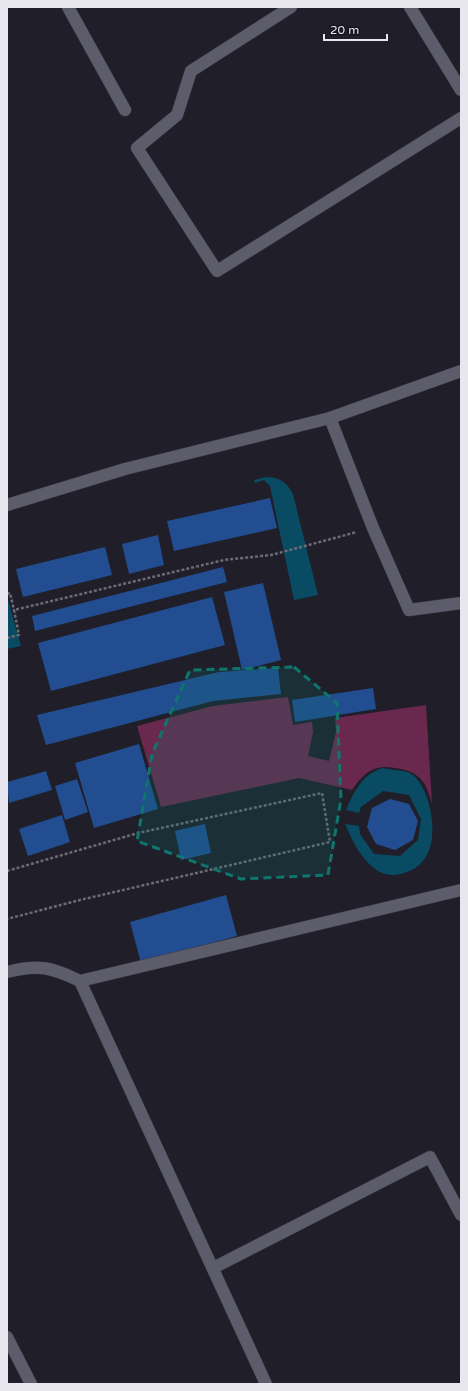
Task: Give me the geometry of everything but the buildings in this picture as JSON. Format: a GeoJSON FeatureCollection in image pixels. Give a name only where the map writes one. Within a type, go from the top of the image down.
{"type":"FeatureCollection","features":[{"type":"Feature","properties":{"kind":"street"},"geometry":{"type":"LineString","coordinates":[[68,7],[125,110]]}},
{"type":"Feature","properties":{"kind":"street"},"geometry":{"type":"LineString","coordinates":[[291,7],[191,71],[177,115],[137,148],[217,271],[461,118]]}},
{"type":"Feature","properties":{"kind":"street"},"geometry":{"type":"LineString","coordinates":[[410,7],[461,90]]}},
{"type":"Feature","properties":{"kind":"street"},"geometry":{"type":"LineString","coordinates":[[7,505],[125,469],[330,418],[461,371]]}},
{"type":"Feature","properties":{"kind":"street"},"geometry":{"type":"LineString","coordinates":[[330,418],[372,528],[409,610],[461,602]]}},
{"type":"Feature","properties":{"kind":"street"},"geometry":{"type":"LineString","coordinates":[[7,972],[26,967],[55,969],[80,981],[461,890]]}},
{"type":"Feature","properties":{"kind":"street"},"geometry":{"type":"LineString","coordinates":[[80,981],[266,1384]]}},
{"type":"Feature","properties":{"kind":"street"},"geometry":{"type":"LineString","coordinates":[[213,1268],[430,1156],[461,1215]]}},
{"type":"Feature","properties":{"kind":"street"},"geometry":{"type":"LineString","coordinates":[[7,1337],[31,1384]]}},
{"type":"Feature","properties":{"kind":"path"},"geometry":{"type":"LineString","coordinates":[[14,610],[224,560],[271,555],[372,528]]}},
{"type":"Feature","properties":{"kind":"path"},"geometry":{"type":"LineString","coordinates":[[7,638],[19,635],[14,610],[8,594]]}},
{"type":"Feature","properties":{"kind":"path"},"geometry":{"type":"LineString","coordinates":[[7,871],[138,833],[322,793],[330,842],[80,900],[7,919]]}},
{"type":"Feature","properties":{"kind":"highlighted area"},"geometry":{"type":"Polygon","coordinates":[[[294,667],[337,703],[341,799],[328,875],[241,879],[137,841],[152,754],[190,670],[294,667]]]}},
{"type":"Feature","properties":{"kind":"shaded area"},"geometry":{"type":"Polygon","coordinates":[[[288,697],[293,725],[312,722],[313,732],[308,756],[329,761],[336,732],[335,718],[426,705],[432,804],[424,783],[416,775],[403,769],[381,767],[370,771],[352,790],[299,778],[161,807],[137,726],[213,706],[288,697]]]}},
{"type":"Feature","properties":{"kind":"water"},"geometry":{"type":"Polygon","coordinates":[[[265,477],[282,481],[288,486],[293,494],[318,595],[294,600],[270,486],[264,480],[255,483],[254,480],[265,477]]]}},
{"type":"Feature","properties":{"kind":"water"},"geometry":{"type":"Polygon","coordinates":[[[7,596],[21,646],[7,649],[7,596]]]}},
{"type":"Feature","properties":{"kind":"water"},"geometry":{"type":"Polygon","coordinates":[[[383,768],[407,772],[414,776],[422,786],[431,811],[432,833],[428,853],[422,862],[415,868],[398,875],[381,873],[372,867],[354,844],[345,824],[359,826],[360,834],[374,854],[400,856],[418,840],[421,819],[409,795],[383,791],[361,807],[359,813],[346,810],[356,790],[364,779],[383,768]]]}}]}
